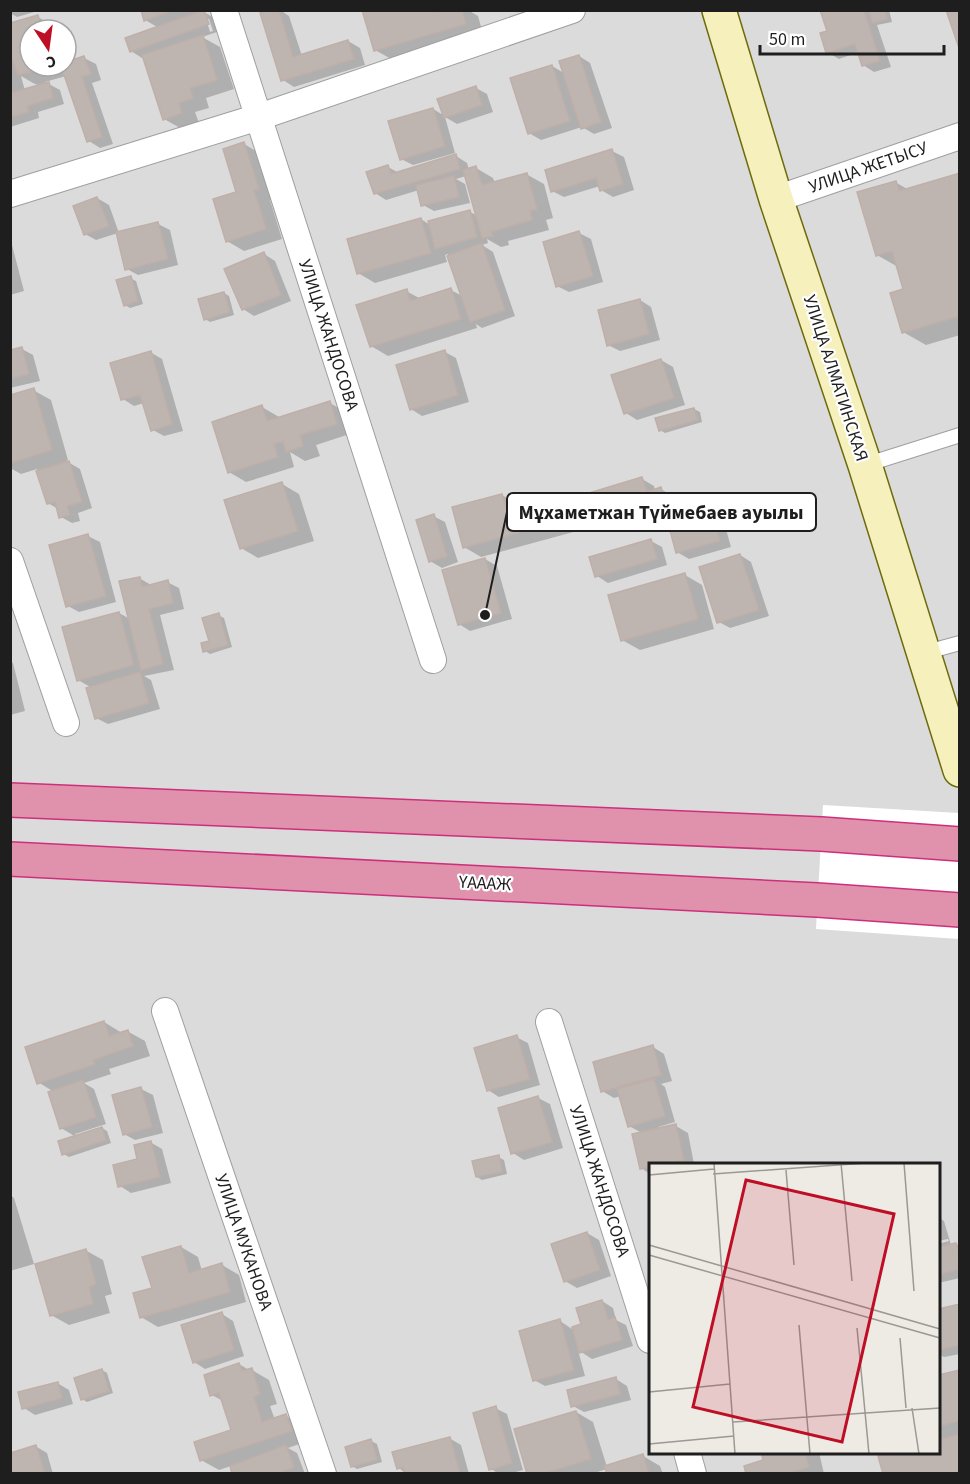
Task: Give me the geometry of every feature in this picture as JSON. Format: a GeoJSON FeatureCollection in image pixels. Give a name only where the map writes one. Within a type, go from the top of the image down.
{"type":"FeatureCollection","features":[{"type":"Feature","properties":{"kind":"highway"},"geometry":{"type":"LineString","coordinates":[[10,800],[821,834],[960,844]]}},
{"type":"Feature","properties":{"kind":"highway","name":"ҮАААЖ"},"geometry":{"type":"LineString","coordinates":[[10,860],[817,900],[960,910]]}},
{"type":"Feature","properties":{"kind":"street","name":"УЛИЦА ЖАНДОСОВА"},"geometry":{"type":"LineString","coordinates":[[224,10],[433,660]]}},
{"type":"Feature","properties":{"kind":"street"},"geometry":{"type":"LineString","coordinates":[[10,194],[259,117],[572,10]]}},
{"type":"Feature","properties":{"kind":"street","name":"УЛИЦА АЛМАТИНСКАЯ"},"geometry":{"type":"LineString","coordinates":[[719,10],[776,199],[865,465],[956,757]]}},
{"type":"Feature","properties":{"kind":"street","name":"УЛИЦА ЖЕТЫСУ"},"geometry":{"type":"LineString","coordinates":[[776,199],[960,136]]}},
{"type":"Feature","properties":{"kind":"street"},"geometry":{"type":"LineString","coordinates":[[10,561],[66,723]]}},
{"type":"Feature","properties":{"kind":"street","name":"УЛИЦА МУКАНОВА"},"geometry":{"type":"LineString","coordinates":[[165,1011],[322,1473]]}},
{"type":"Feature","properties":{"kind":"street","name":"УЛИЦА ЖАНДОСОВА"},"geometry":{"type":"LineString","coordinates":[[549,1022],[649,1334]]}},
{"type":"Feature","properties":{"kind":"street"},"geometry":{"type":"LineString","coordinates":[[688,1454],[693,1473]]}},
{"type":"Feature","properties":{"kind":"lane"},"geometry":{"type":"LineString","coordinates":[[865,465],[960,435]]}},
{"type":"Feature","properties":{"kind":"lane"},"geometry":{"type":"LineString","coordinates":[[923,653],[960,644]]}},
{"type":"Feature","properties":{"kind":"shaded area"},"geometry":{"type":"Polygon","coordinates":[[[11,11],[959,11],[959,1473],[11,1473],[11,11]]]}},
{"type":"Feature","properties":{"kind":"pier"},"geometry":{"type":"Polygon","coordinates":[[[823,805],[959,813],[959,939],[816,929],[823,805]]]}},
{"type":"Feature","properties":{"kind":"building"},"geometry":{"type":"Polygon","coordinates":[[[141,10],[175,10],[144,21],[141,10]]]}},
{"type":"Feature","properties":{"kind":"building"},"geometry":{"type":"Polygon","coordinates":[[[204,10],[209,24],[130,52],[125,38],[204,10]]]}},
{"type":"Feature","properties":{"kind":"building"},"geometry":{"type":"Polygon","coordinates":[[[279,10],[293,57],[348,40],[354,59],[281,81],[260,13],[279,10]]]}},
{"type":"Feature","properties":{"kind":"building"},"geometry":{"type":"Polygon","coordinates":[[[362,10],[433,10],[434,12],[462,10],[466,24],[374,51],[362,10]]]}},
{"type":"Feature","properties":{"kind":"building"},"geometry":{"type":"Polygon","coordinates":[[[820,10],[864,10],[880,61],[862,66],[855,44],[826,53],[820,33],[827,31],[820,10]]]}},
{"type":"Feature","properties":{"kind":"building"},"geometry":{"type":"Polygon","coordinates":[[[869,10],[885,10],[887,19],[872,23],[869,10]]]}},
{"type":"Feature","properties":{"kind":"building"},"geometry":{"type":"Polygon","coordinates":[[[946,10],[960,10],[960,51],[946,10]]]}},
{"type":"Feature","properties":{"kind":"building"},"geometry":{"type":"Polygon","coordinates":[[[18,21],[18,75],[10,59],[10,23],[18,21]]]}},
{"type":"Feature","properties":{"kind":"building"},"geometry":{"type":"Polygon","coordinates":[[[203,35],[217,80],[190,88],[193,98],[179,103],[182,113],[163,120],[142,55],[203,35]]]}},
{"type":"Feature","properties":{"kind":"building"},"geometry":{"type":"Polygon","coordinates":[[[579,55],[601,122],[581,129],[559,61],[579,55]]]}},
{"type":"Feature","properties":{"kind":"building"},"geometry":{"type":"Polygon","coordinates":[[[84,56],[91,74],[82,77],[102,137],[87,142],[65,78],[78,78],[78,58],[84,56]]]}},
{"type":"Feature","properties":{"kind":"building"},"geometry":{"type":"Polygon","coordinates":[[[552,65],[570,121],[528,134],[510,78],[552,65]]]}},
{"type":"Feature","properties":{"kind":"building"},"geometry":{"type":"Polygon","coordinates":[[[49,82],[53,98],[27,106],[29,112],[10,117],[10,93],[49,82]]]}},
{"type":"Feature","properties":{"kind":"building"},"geometry":{"type":"Polygon","coordinates":[[[476,86],[482,105],[444,118],[437,99],[476,86]]]}},
{"type":"Feature","properties":{"kind":"building"},"geometry":{"type":"Polygon","coordinates":[[[433,108],[445,146],[400,160],[388,121],[433,108]]]}},
{"type":"Feature","properties":{"kind":"building"},"geometry":{"type":"Polygon","coordinates":[[[244,142],[259,189],[254,190],[266,229],[226,242],[213,199],[236,192],[223,149],[244,142]]]}},
{"type":"Feature","properties":{"kind":"building"},"geometry":{"type":"Polygon","coordinates":[[[612,149],[623,184],[600,191],[596,178],[551,192],[545,170],[612,149]]]}},
{"type":"Feature","properties":{"kind":"building"},"geometry":{"type":"Polygon","coordinates":[[[456,154],[460,169],[374,194],[366,172],[388,165],[391,174],[456,154]]]}},
{"type":"Feature","properties":{"kind":"building"},"geometry":{"type":"Polygon","coordinates":[[[476,166],[482,185],[527,173],[537,209],[530,211],[532,220],[491,232],[493,236],[482,238],[463,170],[476,166]]]}},
{"type":"Feature","properties":{"kind":"building"},"geometry":{"type":"Polygon","coordinates":[[[960,173],[960,316],[902,333],[890,293],[903,289],[892,251],[876,256],[857,192],[896,181],[899,191],[960,173]]]}},
{"type":"Feature","properties":{"kind":"building"},"geometry":{"type":"Polygon","coordinates":[[[454,176],[459,197],[421,206],[416,185],[454,176]]]}},
{"type":"Feature","properties":{"kind":"building"},"geometry":{"type":"Polygon","coordinates":[[[97,197],[109,226],[84,235],[73,206],[97,197]]]}},
{"type":"Feature","properties":{"kind":"building"},"geometry":{"type":"Polygon","coordinates":[[[470,210],[477,237],[435,249],[428,221],[470,210]]]}},
{"type":"Feature","properties":{"kind":"building"},"geometry":{"type":"Polygon","coordinates":[[[421,218],[431,253],[357,274],[347,239],[421,218]]]}},
{"type":"Feature","properties":{"kind":"building"},"geometry":{"type":"Polygon","coordinates":[[[158,222],[168,259],[125,270],[116,232],[158,222]]]}},
{"type":"Feature","properties":{"kind":"building"},"geometry":{"type":"Polygon","coordinates":[[[579,231],[593,276],[556,287],[543,242],[579,231]]]}},
{"type":"Feature","properties":{"kind":"building"},"geometry":{"type":"Polygon","coordinates":[[[482,243],[505,310],[470,322],[447,256],[482,243]]]}},
{"type":"Feature","properties":{"kind":"building"},"geometry":{"type":"Polygon","coordinates":[[[264,252],[281,295],[242,310],[224,269],[264,252]]]}},
{"type":"Feature","properties":{"kind":"building"},"geometry":{"type":"Polygon","coordinates":[[[131,276],[138,301],[124,306],[116,280],[131,276]]]}},
{"type":"Feature","properties":{"kind":"building"},"geometry":{"type":"Polygon","coordinates":[[[451,288],[461,319],[370,347],[356,305],[407,289],[410,301],[451,288]]]}},
{"type":"Feature","properties":{"kind":"building"},"geometry":{"type":"Polygon","coordinates":[[[224,292],[230,312],[204,320],[198,299],[224,292]]]}},
{"type":"Feature","properties":{"kind":"building"},"geometry":{"type":"Polygon","coordinates":[[[640,299],[649,334],[607,346],[598,310],[640,299]]]}},
{"type":"Feature","properties":{"kind":"building"},"geometry":{"type":"Polygon","coordinates":[[[22,347],[29,374],[10,379],[10,350],[22,347]]]}},
{"type":"Feature","properties":{"kind":"building"},"geometry":{"type":"Polygon","coordinates":[[[445,350],[458,395],[410,410],[396,365],[445,350]]]}},
{"type":"Feature","properties":{"kind":"building"},"geometry":{"type":"Polygon","coordinates":[[[151,351],[172,424],[151,431],[140,395],[121,400],[110,363],[151,351]]]}},
{"type":"Feature","properties":{"kind":"building"},"geometry":{"type":"Polygon","coordinates":[[[661,359],[674,398],[624,414],[611,375],[661,359]]]}},
{"type":"Feature","properties":{"kind":"building"},"geometry":{"type":"Polygon","coordinates":[[[34,388],[52,450],[10,463],[10,395],[34,388]]]}},
{"type":"Feature","properties":{"kind":"building"},"geometry":{"type":"Polygon","coordinates":[[[330,401],[337,424],[300,435],[303,446],[286,452],[283,441],[274,444],[278,457],[228,473],[212,422],[262,405],[267,421],[330,401]]]}},
{"type":"Feature","properties":{"kind":"building"},"geometry":{"type":"Polygon","coordinates":[[[694,408],[698,420],[659,431],[655,418],[694,408]]]}},
{"type":"Feature","properties":{"kind":"building"},"geometry":{"type":"Polygon","coordinates":[[[69,461],[82,502],[67,506],[70,515],[59,518],[55,502],[47,504],[36,471],[69,461]]]}},
{"type":"Feature","properties":{"kind":"building"},"geometry":{"type":"Polygon","coordinates":[[[642,477],[647,492],[661,487],[667,507],[646,514],[642,501],[595,514],[589,493],[642,477]]]}},
{"type":"Feature","properties":{"kind":"building"},"geometry":{"type":"Polygon","coordinates":[[[282,482],[298,531],[240,549],[224,500],[282,482]]]}},
{"type":"Feature","properties":{"kind":"building"},"geometry":{"type":"Polygon","coordinates":[[[502,494],[508,514],[569,497],[575,517],[463,548],[452,507],[502,494]]]}},
{"type":"Feature","properties":{"kind":"building"},"geometry":{"type":"Polygon","coordinates":[[[711,507],[720,541],[676,553],[667,519],[711,507]]]}},
{"type":"Feature","properties":{"kind":"building"},"geometry":{"type":"Polygon","coordinates":[[[434,514],[447,556],[429,562],[416,520],[434,514]]]}},
{"type":"Feature","properties":{"kind":"building"},"geometry":{"type":"Polygon","coordinates":[[[88,534],[106,596],[66,607],[49,545],[88,534]]]}},
{"type":"Feature","properties":{"kind":"building"},"geometry":{"type":"Polygon","coordinates":[[[651,539],[657,559],[595,577],[589,557],[651,539]]]}},
{"type":"Feature","properties":{"kind":"building"},"geometry":{"type":"Polygon","coordinates":[[[740,554],[759,610],[717,623],[699,567],[740,554]]]}},
{"type":"Feature","properties":{"kind":"building"},"geometry":{"type":"Polygon","coordinates":[[[485,558],[501,613],[458,625],[442,570],[485,558]]]}},
{"type":"Feature","properties":{"kind":"building"},"geometry":{"type":"Polygon","coordinates":[[[685,573],[698,619],[621,641],[608,595],[685,573]]]}},
{"type":"Feature","properties":{"kind":"building"},"geometry":{"type":"Polygon","coordinates":[[[140,577],[142,587],[168,580],[173,603],[149,609],[163,664],[141,670],[119,581],[140,577]]]}},
{"type":"Feature","properties":{"kind":"building"},"geometry":{"type":"Polygon","coordinates":[[[119,612],[134,665],[77,681],[62,627],[119,612]]]}},
{"type":"Feature","properties":{"kind":"building"},"geometry":{"type":"Polygon","coordinates":[[[219,613],[228,645],[203,652],[201,643],[209,641],[202,618],[219,613]]]}},
{"type":"Feature","properties":{"kind":"building"},"geometry":{"type":"Polygon","coordinates":[[[140,672],[149,703],[95,719],[86,688],[140,672]]]}},
{"type":"Feature","properties":{"kind":"building"},"geometry":{"type":"Polygon","coordinates":[[[104,1021],[109,1036],[128,1030],[133,1046],[93,1060],[95,1064],[37,1084],[25,1047],[104,1021]]]}},
{"type":"Feature","properties":{"kind":"building"},"geometry":{"type":"Polygon","coordinates":[[[517,1035],[530,1079],[487,1091],[474,1048],[517,1035]]]}},
{"type":"Feature","properties":{"kind":"building"},"geometry":{"type":"Polygon","coordinates":[[[653,1045],[661,1075],[601,1092],[593,1062],[653,1045]]]}},
{"type":"Feature","properties":{"kind":"building"},"geometry":{"type":"Polygon","coordinates":[[[654,1079],[665,1116],[628,1127],[617,1089],[654,1079]]]}},
{"type":"Feature","properties":{"kind":"building"},"geometry":{"type":"Polygon","coordinates":[[[83,1080],[96,1117],[60,1129],[48,1092],[83,1080]]]}},
{"type":"Feature","properties":{"kind":"building"},"geometry":{"type":"Polygon","coordinates":[[[141,1087],[152,1127],[123,1135],[112,1095],[141,1087]]]}},
{"type":"Feature","properties":{"kind":"building"},"geometry":{"type":"Polygon","coordinates":[[[538,1096],[552,1142],[511,1154],[498,1108],[538,1096]]]}},
{"type":"Feature","properties":{"kind":"building"},"geometry":{"type":"Polygon","coordinates":[[[676,1124],[684,1160],[649,1163],[649,1167],[640,1169],[632,1134],[676,1124]]]}},
{"type":"Feature","properties":{"kind":"building"},"geometry":{"type":"Polygon","coordinates":[[[102,1127],[106,1140],[62,1155],[58,1141],[102,1127]]]}},
{"type":"Feature","properties":{"kind":"building"},"geometry":{"type":"Polygon","coordinates":[[[151,1141],[160,1177],[118,1187],[113,1165],[137,1159],[134,1145],[151,1141]]]}},
{"type":"Feature","properties":{"kind":"building"},"geometry":{"type":"Polygon","coordinates":[[[499,1155],[502,1172],[476,1177],[472,1161],[499,1155]]]}},
{"type":"Feature","properties":{"kind":"building"},"geometry":{"type":"Polygon","coordinates":[[[587,1232],[600,1270],[564,1282],[551,1244],[587,1232]]]}},
{"type":"Feature","properties":{"kind":"building"},"geometry":{"type":"Polygon","coordinates":[[[956,1243],[960,1257],[960,1269],[940,1274],[940,1247],[956,1243]]]}},
{"type":"Feature","properties":{"kind":"building"},"geometry":{"type":"Polygon","coordinates":[[[181,1246],[189,1273],[222,1263],[230,1292],[140,1318],[133,1293],[152,1288],[142,1257],[181,1246]]]}},
{"type":"Feature","properties":{"kind":"building"},"geometry":{"type":"Polygon","coordinates":[[[86,1249],[96,1284],[89,1287],[93,1304],[50,1316],[35,1264],[86,1249]]]}},
{"type":"Feature","properties":{"kind":"building"},"geometry":{"type":"Polygon","coordinates":[[[602,1300],[608,1320],[615,1317],[622,1340],[579,1353],[572,1327],[581,1324],[576,1308],[602,1300]]]}},
{"type":"Feature","properties":{"kind":"building"},"geometry":{"type":"Polygon","coordinates":[[[960,1304],[960,1345],[940,1350],[940,1309],[960,1304]]]}},
{"type":"Feature","properties":{"kind":"building"},"geometry":{"type":"Polygon","coordinates":[[[222,1312],[234,1350],[193,1363],[181,1325],[222,1312]]]}},
{"type":"Feature","properties":{"kind":"building"},"geometry":{"type":"Polygon","coordinates":[[[560,1319],[574,1370],[533,1381],[519,1331],[560,1319]]]}},
{"type":"Feature","properties":{"kind":"building"},"geometry":{"type":"Polygon","coordinates":[[[239,1363],[242,1371],[252,1368],[260,1394],[254,1397],[262,1422],[286,1414],[292,1431],[200,1461],[194,1442],[231,1430],[219,1393],[210,1396],[204,1375],[239,1363]]]}},
{"type":"Feature","properties":{"kind":"building"},"geometry":{"type":"Polygon","coordinates":[[[102,1369],[109,1391],[81,1400],[74,1378],[102,1369]]]}},
{"type":"Feature","properties":{"kind":"building"},"geometry":{"type":"Polygon","coordinates":[[[960,1370],[960,1421],[940,1426],[940,1375],[960,1370]]]}},
{"type":"Feature","properties":{"kind":"building"},"geometry":{"type":"Polygon","coordinates":[[[616,1377],[620,1394],[571,1407],[567,1390],[616,1377]]]}},
{"type":"Feature","properties":{"kind":"building"},"geometry":{"type":"Polygon","coordinates":[[[58,1382],[62,1398],[22,1409],[18,1392],[58,1382]]]}},
{"type":"Feature","properties":{"kind":"building"},"geometry":{"type":"Polygon","coordinates":[[[496,1406],[512,1463],[489,1470],[473,1413],[496,1406]]]}},
{"type":"Feature","properties":{"kind":"building"},"geometry":{"type":"Polygon","coordinates":[[[576,1411],[591,1459],[542,1474],[527,1474],[514,1429],[576,1411]]]}},
{"type":"Feature","properties":{"kind":"building"},"geometry":{"type":"Polygon","coordinates":[[[960,1434],[960,1474],[883,1474],[878,1456],[940,1454],[940,1439],[960,1434]]]}},
{"type":"Feature","properties":{"kind":"building"},"geometry":{"type":"Polygon","coordinates":[[[450,1437],[460,1474],[405,1474],[403,1467],[397,1469],[392,1452],[450,1437]]]}},
{"type":"Feature","properties":{"kind":"building"},"geometry":{"type":"Polygon","coordinates":[[[371,1439],[377,1460],[351,1467],[345,1447],[371,1439]]]}},
{"type":"Feature","properties":{"kind":"building"},"geometry":{"type":"Polygon","coordinates":[[[36,1445],[45,1474],[10,1474],[10,1453],[36,1445]]]}},
{"type":"Feature","properties":{"kind":"building"},"geometry":{"type":"Polygon","coordinates":[[[286,1445],[294,1467],[282,1474],[232,1474],[230,1466],[286,1445]]]}},
{"type":"Feature","properties":{"kind":"building"},"geometry":{"type":"Polygon","coordinates":[[[643,1454],[649,1474],[607,1474],[604,1466],[643,1454]]]}},
{"type":"Feature","properties":{"kind":"building"},"geometry":{"type":"Polygon","coordinates":[[[762,1454],[806,1454],[809,1467],[787,1474],[746,1474],[744,1466],[763,1460],[762,1454]]]}},
{"type":"Feature","properties":{"kind":"place","name":"Мұхаметжан Түймебаев ауылы"},"geometry":{"type":"Point","coordinates":[485,615]}}]}
